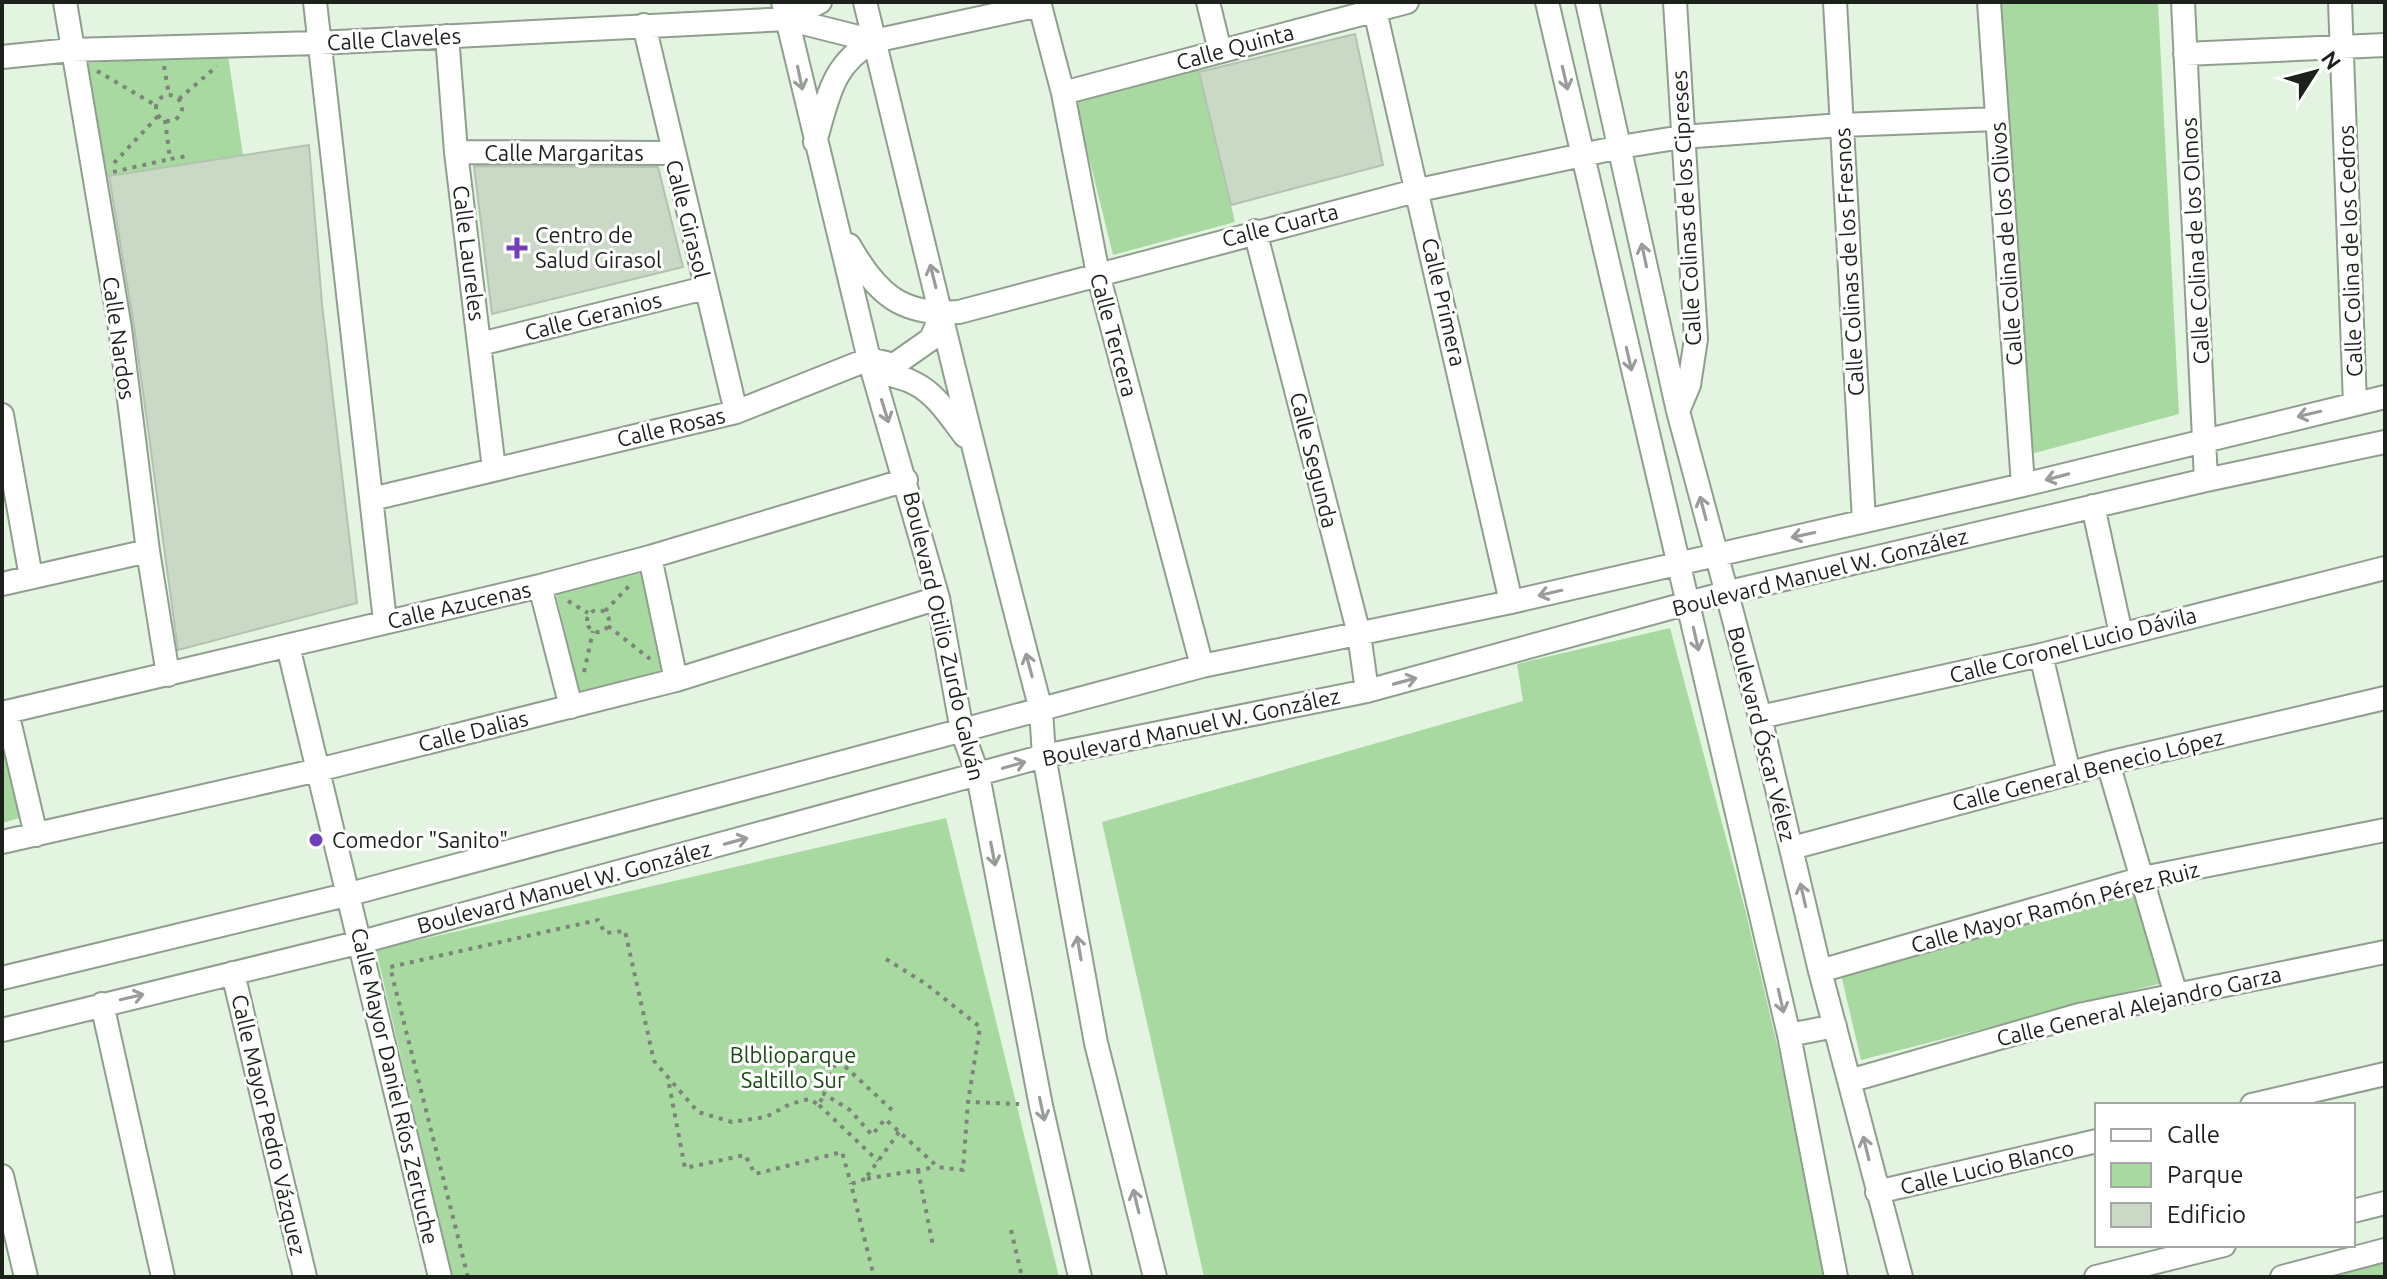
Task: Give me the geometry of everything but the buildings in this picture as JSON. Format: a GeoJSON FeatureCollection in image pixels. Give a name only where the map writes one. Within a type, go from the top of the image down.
{"type":"FeatureCollection","features":[{"type":"Feature","properties":{"kind":"street","name":"Calle Nardos"},"geometry":{"type":"LineString","coordinates":[[65,2],[120,328],[148,551],[168,675]]}},
{"type":"Feature","properties":{"kind":"street"},"geometry":{"type":"LineString","coordinates":[[315,2],[385,621]]}},
{"type":"Feature","properties":{"kind":"street"},"geometry":{"type":"LineString","coordinates":[[785,10],[820,2]]}},
{"type":"Feature","properties":{"kind":"street"},"geometry":{"type":"LineString","coordinates":[[865,2],[942,313],[970,443],[1041,710],[1044,756],[1096,1043],[1155,1277]]}},
{"type":"Feature","properties":{"kind":"street"},"geometry":{"type":"LineString","coordinates":[[1208,2],[1220,51]]}},
{"type":"Feature","properties":{"kind":"street","name":"Calle Quinta"},"geometry":{"type":"LineString","coordinates":[[1063,93],[1374,6],[1407,2]]}},
{"type":"Feature","properties":{"kind":"street","name":"Boulevard Óscar Vélez"},"geometry":{"type":"LineString","coordinates":[[1547,2],[1789,1035],[1836,1277]]}},
{"type":"Feature","properties":{"kind":"street","name":"Boulevard Óscar Vélez"},"geometry":{"type":"LineString","coordinates":[[1587,2],[1678,411],[1760,717],[1820,971],[1901,1277]]}},
{"type":"Feature","properties":{"kind":"street","name":"Calle Colinas de los Cipreses"},"geometry":{"type":"LineString","coordinates":[[1675,2],[1696,339],[1689,385],[1678,411]]}},
{"type":"Feature","properties":{"kind":"street","name":"Calle Colinas de los Fresnos"},"geometry":{"type":"LineString","coordinates":[[1835,2],[1864,521]]}},
{"type":"Feature","properties":{"kind":"street","name":"Calle Colina de los Olivos"},"geometry":{"type":"LineString","coordinates":[[1989,2],[2023,485]]}},
{"type":"Feature","properties":{"kind":"street","name":"Calle Colina de los Olmos"},"geometry":{"type":"LineString","coordinates":[[2183,2],[2206,480]]}},
{"type":"Feature","properties":{"kind":"street","name":"Calle Colina de los Cedros"},"geometry":{"type":"LineString","coordinates":[[2340,2],[2355,404]]}},
{"type":"Feature","properties":{"kind":"street"},"geometry":{"type":"LineString","coordinates":[[814,145],[840,67],[874,41],[1039,4]]}},
{"type":"Feature","properties":{"kind":"street","name":"Calle Tercera"},"geometry":{"type":"LineString","coordinates":[[1039,4],[1063,93],[1098,274],[1202,666]]}},
{"type":"Feature","properties":{"kind":"street","name":"Calle Primera"},"geometry":{"type":"LineString","coordinates":[[1374,6],[1419,190],[1511,602]]}},
{"type":"Feature","properties":{"kind":"street","name":"Calle Claveles"},"geometry":{"type":"LineString","coordinates":[[2,57],[71,50],[318,43],[644,25],[785,10]]}},
{"type":"Feature","properties":{"kind":"street"},"geometry":{"type":"LineString","coordinates":[[785,10],[874,41]]}},
{"type":"Feature","properties":{"kind":"street","name":"Boulevard Otilio Zurdo Galván"},"geometry":{"type":"LineString","coordinates":[[785,10],[814,145],[837,223],[869,359],[938,598],[962,731],[978,775],[1041,1106],[1080,1277]]}},
{"type":"Feature","properties":{"kind":"street","name":"Calle Girasol"},"geometry":{"type":"LineString","coordinates":[[644,25],[736,412]]}},
{"type":"Feature","properties":{"kind":"street","name":"Calle Laureles"},"geometry":{"type":"LineString","coordinates":[[447,36],[456,152],[494,469]]}},
{"type":"Feature","properties":{"kind":"street"},"geometry":{"type":"LineString","coordinates":[[2185,54],[2385,45]]}},
{"type":"Feature","properties":{"kind":"street","name":"Calle Cuarta"},"geometry":{"type":"LineString","coordinates":[[942,313],[959,312],[1255,231],[1419,190],[1620,147],[1682,137],[1841,125],[1997,119]]}},
{"type":"Feature","properties":{"kind":"street","name":"Calle Margaritas"},"geometry":{"type":"LineString","coordinates":[[456,152],[672,153]]}},
{"type":"Feature","properties":{"kind":"street"},"geometry":{"type":"LineString","coordinates":[[837,223],[864,271],[892,299],[910,309],[942,313]]}},
{"type":"Feature","properties":{"kind":"street","name":"Calle Segunda"},"geometry":{"type":"LineString","coordinates":[[1255,231],[1359,634],[1367,691]]}},
{"type":"Feature","properties":{"kind":"street","name":"Calle Geranios"},"geometry":{"type":"LineString","coordinates":[[480,344],[705,288]]}},
{"type":"Feature","properties":{"kind":"street","name":"Calle Rosas"},"geometry":{"type":"LineString","coordinates":[[372,499],[736,412],[869,359],[894,365],[931,339],[942,313]]}},
{"type":"Feature","properties":{"kind":"street"},"geometry":{"type":"LineString","coordinates":[[869,359],[891,378],[910,381],[928,392],[970,443]]}},
{"type":"Feature","properties":{"kind":"street","name":"Boulevard Manuel W. González"},"geometry":{"type":"LineString","coordinates":[[2,978],[350,894],[1202,666],[1511,602],[2023,485],[2204,438],[2385,397]]}},
{"type":"Feature","properties":{"kind":"street"},"geometry":{"type":"LineString","coordinates":[[2,415],[5,452],[31,577]]}},
{"type":"Feature","properties":{"kind":"street","name":"Boulevard Manuel W. González"},"geometry":{"type":"LineString","coordinates":[[2,1030],[361,942],[1044,756],[1367,691],[1725,593],[2206,480],[2385,442]]}},
{"type":"Feature","properties":{"kind":"street","name":"Calle Azucenas"},"geometry":{"type":"LineString","coordinates":[[36,835],[4,713],[385,621],[548,590],[906,480]]}},
{"type":"Feature","properties":{"kind":"street"},"geometry":{"type":"LineString","coordinates":[[2093,506],[2121,634]]}},
{"type":"Feature","properties":{"kind":"street"},"geometry":{"type":"LineString","coordinates":[[2,584],[148,551]]}},
{"type":"Feature","properties":{"kind":"street"},"geometry":{"type":"LineString","coordinates":[[650,557],[676,680]]}},
{"type":"Feature","properties":{"kind":"street","name":"Calle Coronel Lucio Dávila"},"geometry":{"type":"LineString","coordinates":[[1760,717],[2041,655],[2385,568]]}},
{"type":"Feature","properties":{"kind":"street"},"geometry":{"type":"LineString","coordinates":[[548,590],[571,707]]}},
{"type":"Feature","properties":{"kind":"street","name":"Calle Dalias"},"geometry":{"type":"LineString","coordinates":[[2,842],[318,770],[676,680],[938,598]]}},
{"type":"Feature","properties":{"kind":"street"},"geometry":{"type":"LineString","coordinates":[[288,646],[350,894]]}},
{"type":"Feature","properties":{"kind":"street"},"geometry":{"type":"LineString","coordinates":[[2041,655],[2069,773]]}},
{"type":"Feature","properties":{"kind":"street","name":"Calle General Benecio López"},"geometry":{"type":"LineString","coordinates":[[1792,848],[2108,763],[2385,698]]}},
{"type":"Feature","properties":{"kind":"street"},"geometry":{"type":"LineString","coordinates":[[2108,763],[2176,995]]}},
{"type":"Feature","properties":{"kind":"street","name":"Calle Mayor Ramón Pérez Ruiz"},"geometry":{"type":"LineString","coordinates":[[1820,971],[2143,878],[2385,830]]}},
{"type":"Feature","properties":{"kind":"street","name":"Calle Mayor Daniel Ríos Zertuche"},"geometry":{"type":"LineString","coordinates":[[350,894],[440,1277]]}},
{"type":"Feature","properties":{"kind":"street","name":"Calle General Alejandro Garza"},"geometry":{"type":"LineString","coordinates":[[1849,1081],[2079,1015],[2385,952]]}},
{"type":"Feature","properties":{"kind":"street","name":"Calle Mayor Pedro Vázquez"},"geometry":{"type":"LineString","coordinates":[[233,973],[305,1277]]}},
{"type":"Feature","properties":{"kind":"street"},"geometry":{"type":"LineString","coordinates":[[102,1004],[163,1277]]}},
{"type":"Feature","properties":{"kind":"street"},"geometry":{"type":"LineString","coordinates":[[1789,1035],[1835,1026]]}},
{"type":"Feature","properties":{"kind":"street"},"geometry":{"type":"LineString","coordinates":[[2261,1103],[2385,1074]]}},
{"type":"Feature","properties":{"kind":"street","name":"Calle Lucio Blanco"},"geometry":{"type":"LineString","coordinates":[[1877,1192],[2095,1141]]}},
{"type":"Feature","properties":{"kind":"street"},"geometry":{"type":"LineString","coordinates":[[2,1176],[5,1201],[26,1277]]}},
{"type":"Feature","properties":{"kind":"street"},"geometry":{"type":"LineString","coordinates":[[2355,1210],[2385,1203]]}},
{"type":"Feature","properties":{"kind":"street"},"geometry":{"type":"LineString","coordinates":[[2096,1277],[2216,1247]]}},
{"type":"Feature","properties":{"kind":"street"},"geometry":{"type":"LineString","coordinates":[[2282,1277],[2306,1274],[2385,1250]]}},
{"type":"Feature","properties":{"kind":"path"},"geometry":{"type":"LineString","coordinates":[[164,59],[169,95]]}},
{"type":"Feature","properties":{"kind":"path"},"geometry":{"type":"LineString","coordinates":[[179,99],[218,65]]}},
{"type":"Feature","properties":{"kind":"path"},"geometry":{"type":"LineString","coordinates":[[96,70],[157,106],[159,115],[173,121],[180,116],[182,107],[179,99],[169,95]]}},
{"type":"Feature","properties":{"kind":"path"},"geometry":{"type":"LineString","coordinates":[[157,106],[169,95]]}},
{"type":"Feature","properties":{"kind":"path"},"geometry":{"type":"LineString","coordinates":[[159,115],[104,174],[188,156]]}},
{"type":"Feature","properties":{"kind":"path"},"geometry":{"type":"LineString","coordinates":[[165,120],[170,159]]}},
{"type":"Feature","properties":{"kind":"path"},"geometry":{"type":"LineString","coordinates":[[605,611],[632,583]]}},
{"type":"Feature","properties":{"kind":"path"},"geometry":{"type":"LineString","coordinates":[[548,590],[588,614]]}},
{"type":"Feature","properties":{"kind":"path"},"geometry":{"type":"LineString","coordinates":[[588,614],[598,609],[605,611]]}},
{"type":"Feature","properties":{"kind":"path"},"geometry":{"type":"LineString","coordinates":[[605,611],[608,626]]}},
{"type":"Feature","properties":{"kind":"path"},"geometry":{"type":"LineString","coordinates":[[588,614],[587,624],[593,631]]}},
{"type":"Feature","properties":{"kind":"path"},"geometry":{"type":"LineString","coordinates":[[593,631],[608,626]]}},
{"type":"Feature","properties":{"kind":"path"},"geometry":{"type":"LineString","coordinates":[[608,626],[653,662]]}},
{"type":"Feature","properties":{"kind":"path"},"geometry":{"type":"LineString","coordinates":[[583,676],[593,631]]}},
{"type":"Feature","properties":{"kind":"path"},"geometry":{"type":"LineString","coordinates":[[468,1277],[390,967],[598,920],[605,933],[625,931],[654,1061],[668,1082],[698,1112],[732,1122],[766,1117],[790,1104],[809,1099],[878,1161]]}},
{"type":"Feature","properties":{"kind":"path"},"geometry":{"type":"LineString","coordinates":[[851,1184],[938,1167],[963,1170],[968,1102],[980,1027],[926,984],[886,959]]}},
{"type":"Feature","properties":{"kind":"path"},"geometry":{"type":"LineString","coordinates":[[819,1105],[837,1059],[892,1110]]}},
{"type":"Feature","properties":{"kind":"path"},"geometry":{"type":"LineString","coordinates":[[668,1082],[685,1168],[745,1155],[755,1174],[842,1152],[874,1277]]}},
{"type":"Feature","properties":{"kind":"path"},"geometry":{"type":"LineString","coordinates":[[824,1094],[850,1110],[872,1135],[885,1119],[938,1167]]}},
{"type":"Feature","properties":{"kind":"path"},"geometry":{"type":"LineString","coordinates":[[968,1102],[1041,1106]]}},
{"type":"Feature","properties":{"kind":"path"},"geometry":{"type":"LineString","coordinates":[[865,1179],[899,1132]]}},
{"type":"Feature","properties":{"kind":"path"},"geometry":{"type":"LineString","coordinates":[[918,1170],[933,1246]]}},
{"type":"Feature","properties":{"kind":"path"},"geometry":{"type":"LineString","coordinates":[[1011,1230],[1022,1277]]}},
{"type":"Feature","properties":{"kind":"green space"},"geometry":{"type":"Polygon","coordinates":[[[1999,2],[2158,2],[2179,414],[2024,456],[1999,2]]]}},
{"type":"Feature","properties":{"kind":"green space"},"geometry":{"type":"Polygon","coordinates":[[[228,56],[243,155],[104,177],[84,63],[228,56]]]}},
{"type":"Feature","properties":{"kind":"green space"},"geometry":{"type":"Polygon","coordinates":[[[1198,68],[1235,222],[1113,255],[1074,97],[1198,68]]]}},
{"type":"Feature","properties":{"kind":"green space"},"geometry":{"type":"Polygon","coordinates":[[[641,573],[665,671],[579,691],[556,594],[641,573]]]}},
{"type":"Feature","properties":{"kind":"green space"},"geometry":{"type":"Polygon","coordinates":[[[1670,628],[1745,909],[1832,1277],[1204,1277],[1102,822],[1523,701],[1517,664],[1670,628]]]}},
{"type":"Feature","properties":{"kind":"green space"},"geometry":{"type":"Polygon","coordinates":[[[2,738],[23,817],[2,823],[2,738]]]}},
{"type":"Feature","properties":{"kind":"green space","name":"Blblioparque Saltillo Sur"},"geometry":{"type":"Polygon","coordinates":[[[946,818],[1059,1277],[452,1277],[376,950],[946,818]]]}},
{"type":"Feature","properties":{"kind":"green space"},"geometry":{"type":"Polygon","coordinates":[[[2139,894],[2162,983],[1861,1060],[1840,970],[2139,894]]]}},
{"type":"Feature","properties":{"kind":"green space"},"geometry":{"type":"Polygon","coordinates":[[[2385,1259],[2385,1277],[2319,1277],[2385,1259]]]}},
{"type":"Feature","properties":{"kind":"place","name":"Centro de Salud Girasol"},"geometry":{"type":"Point","coordinates":[517,248]}},
{"type":"Feature","properties":{"kind":"place","name":"Comedor \"Sanito\""},"geometry":{"type":"Point","coordinates":[316,840]}}]}
